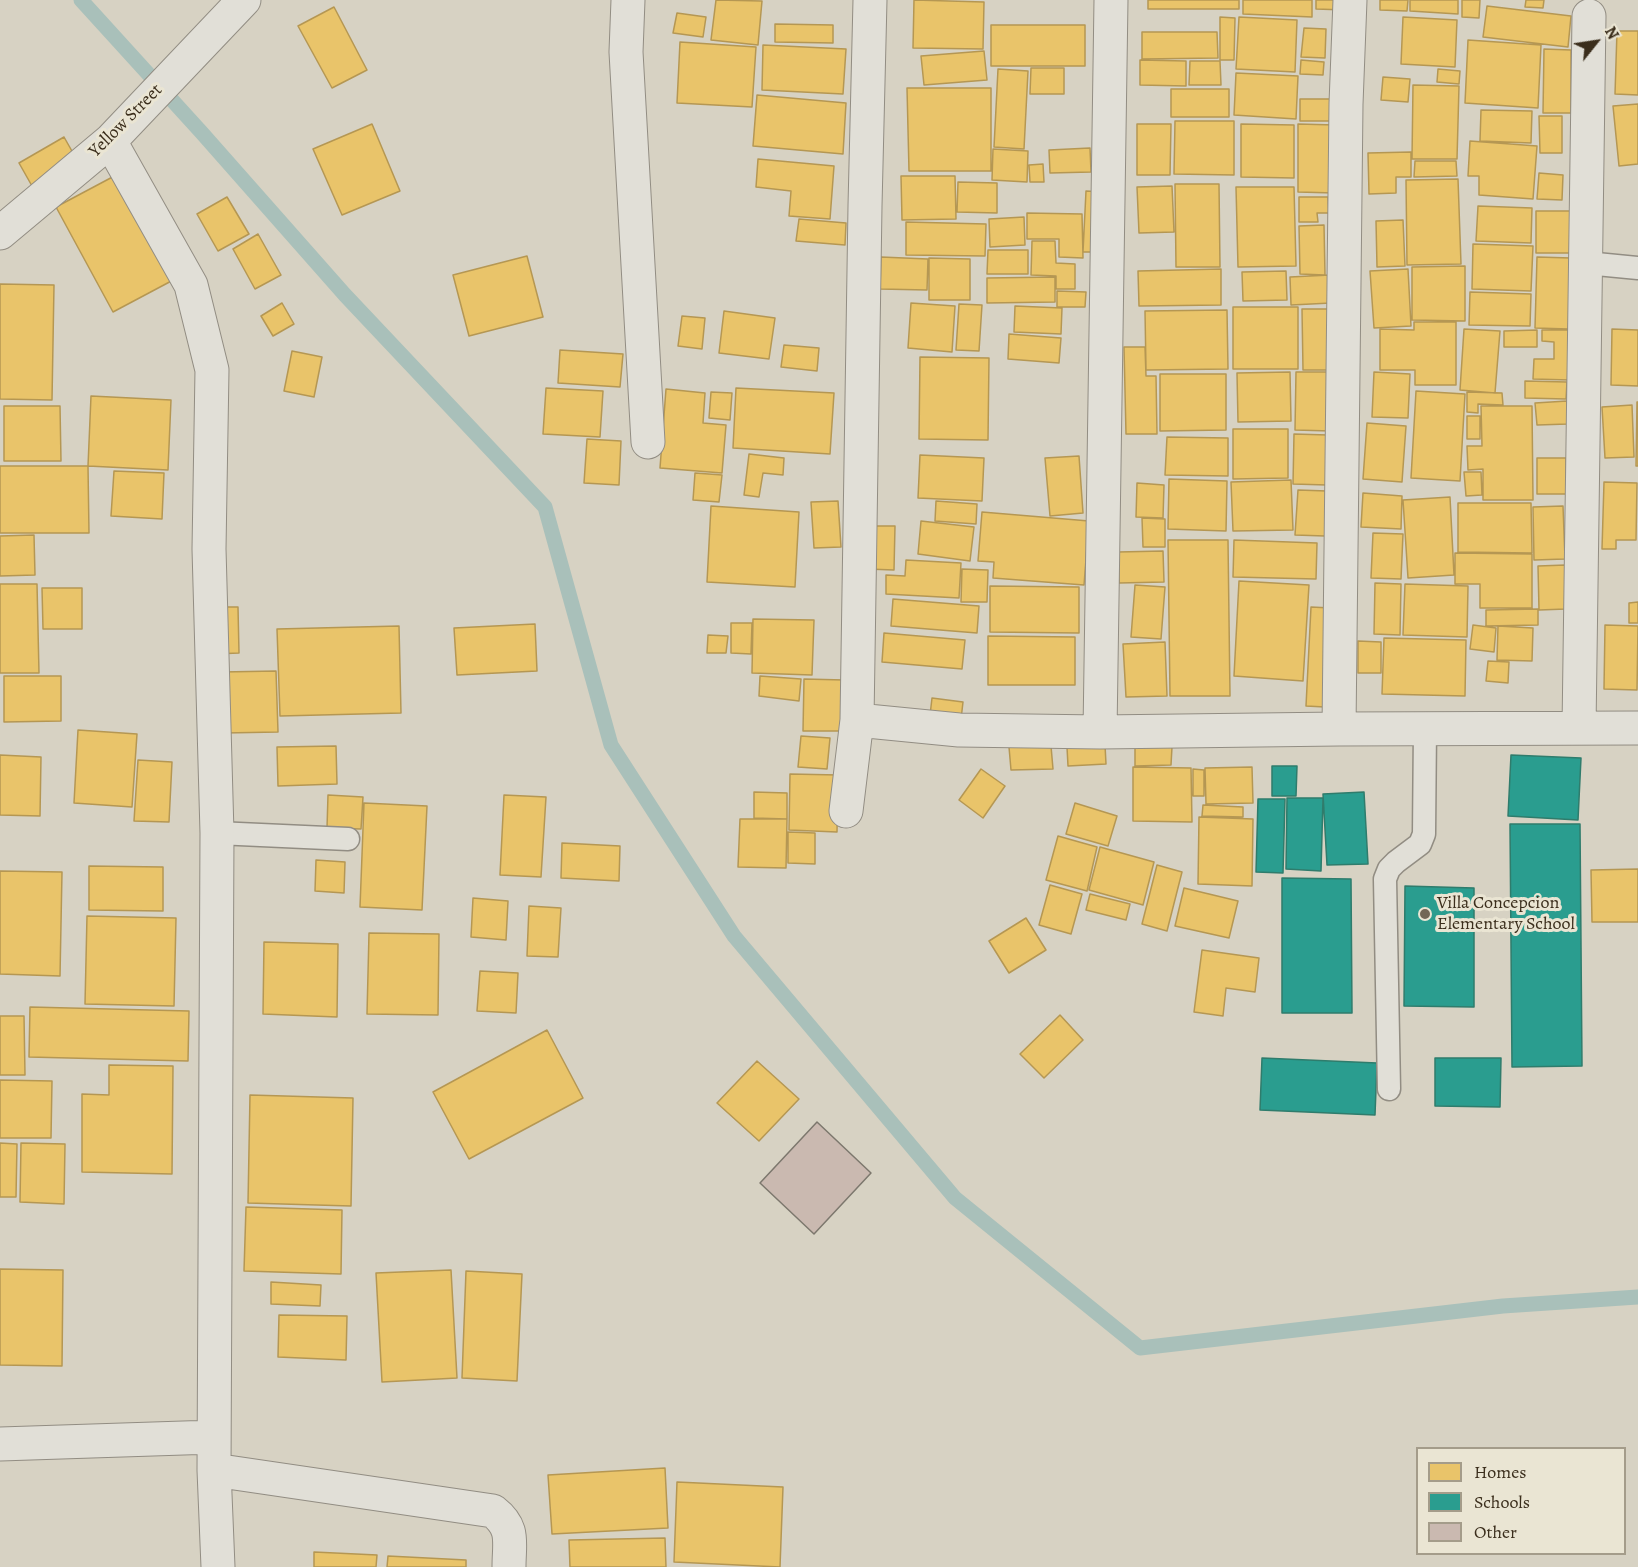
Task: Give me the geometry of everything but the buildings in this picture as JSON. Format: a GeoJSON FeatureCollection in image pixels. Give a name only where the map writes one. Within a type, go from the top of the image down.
{"type":"FeatureCollection","features":[{"type":"Feature","properties":{"kind":"street","name":"Yellow Street"},"geometry":{"type":"LineString","coordinates":[[0,233],[118,132],[244,0]]}},
{"type":"Feature","properties":{"kind":"street"},"geometry":{"type":"LineString","coordinates":[[628,0],[626,52],[648,441]]}},
{"type":"Feature","properties":{"kind":"street"},"geometry":{"type":"LineString","coordinates":[[846,811],[857,720],[870,0]]}},
{"type":"Feature","properties":{"kind":"street"},"geometry":{"type":"LineString","coordinates":[[1100,732],[1111,0]]}},
{"type":"Feature","properties":{"kind":"street"},"geometry":{"type":"LineString","coordinates":[[1339,729],[1346,104],[1350,0]]}},
{"type":"Feature","properties":{"kind":"street"},"geometry":{"type":"LineString","coordinates":[[1579,728],[1589,16]]}},
{"type":"Feature","properties":{"kind":"street"},"geometry":{"type":"LineString","coordinates":[[118,132],[192,285],[212,369],[209,549],[217,833],[214,1470],[218,1567]]}},
{"type":"Feature","properties":{"kind":"street"},"geometry":{"type":"LineString","coordinates":[[857,720],[959,730],[1100,732],[1638,728]]}},
{"type":"Feature","properties":{"kind":"street"},"geometry":{"type":"LineString","coordinates":[[0,1444],[214,1437]]}},
{"type":"Feature","properties":{"kind":"street"},"geometry":{"type":"LineString","coordinates":[[214,1470],[493,1511],[503,1519],[509,1531],[509,1567]]}},
{"type":"Feature","properties":{"kind":"lane"},"geometry":{"type":"LineString","coordinates":[[1586,263],[1638,268]]}},
{"type":"Feature","properties":{"kind":"lane"},"geometry":{"type":"LineString","coordinates":[[1389,1089],[1385,879],[1389,869],[1396,862],[1420,844],[1424,834],[1425,728]]}},
{"type":"Feature","properties":{"kind":"lane"},"geometry":{"type":"LineString","coordinates":[[217,833],[348,839]]}},
{"type":"Feature","properties":{"kind":"waterway"},"geometry":{"type":"LineString","coordinates":[[81,0],[345,295],[545,507],[611,745],[734,936],[955,1198],[1140,1348],[1503,1306],[1638,1297]]}},
{"type":"Feature","properties":{"kind":"place","name":"Villa Concepcion Elementary School"},"geometry":{"type":"Point","coordinates":[1425,914]}}]}
